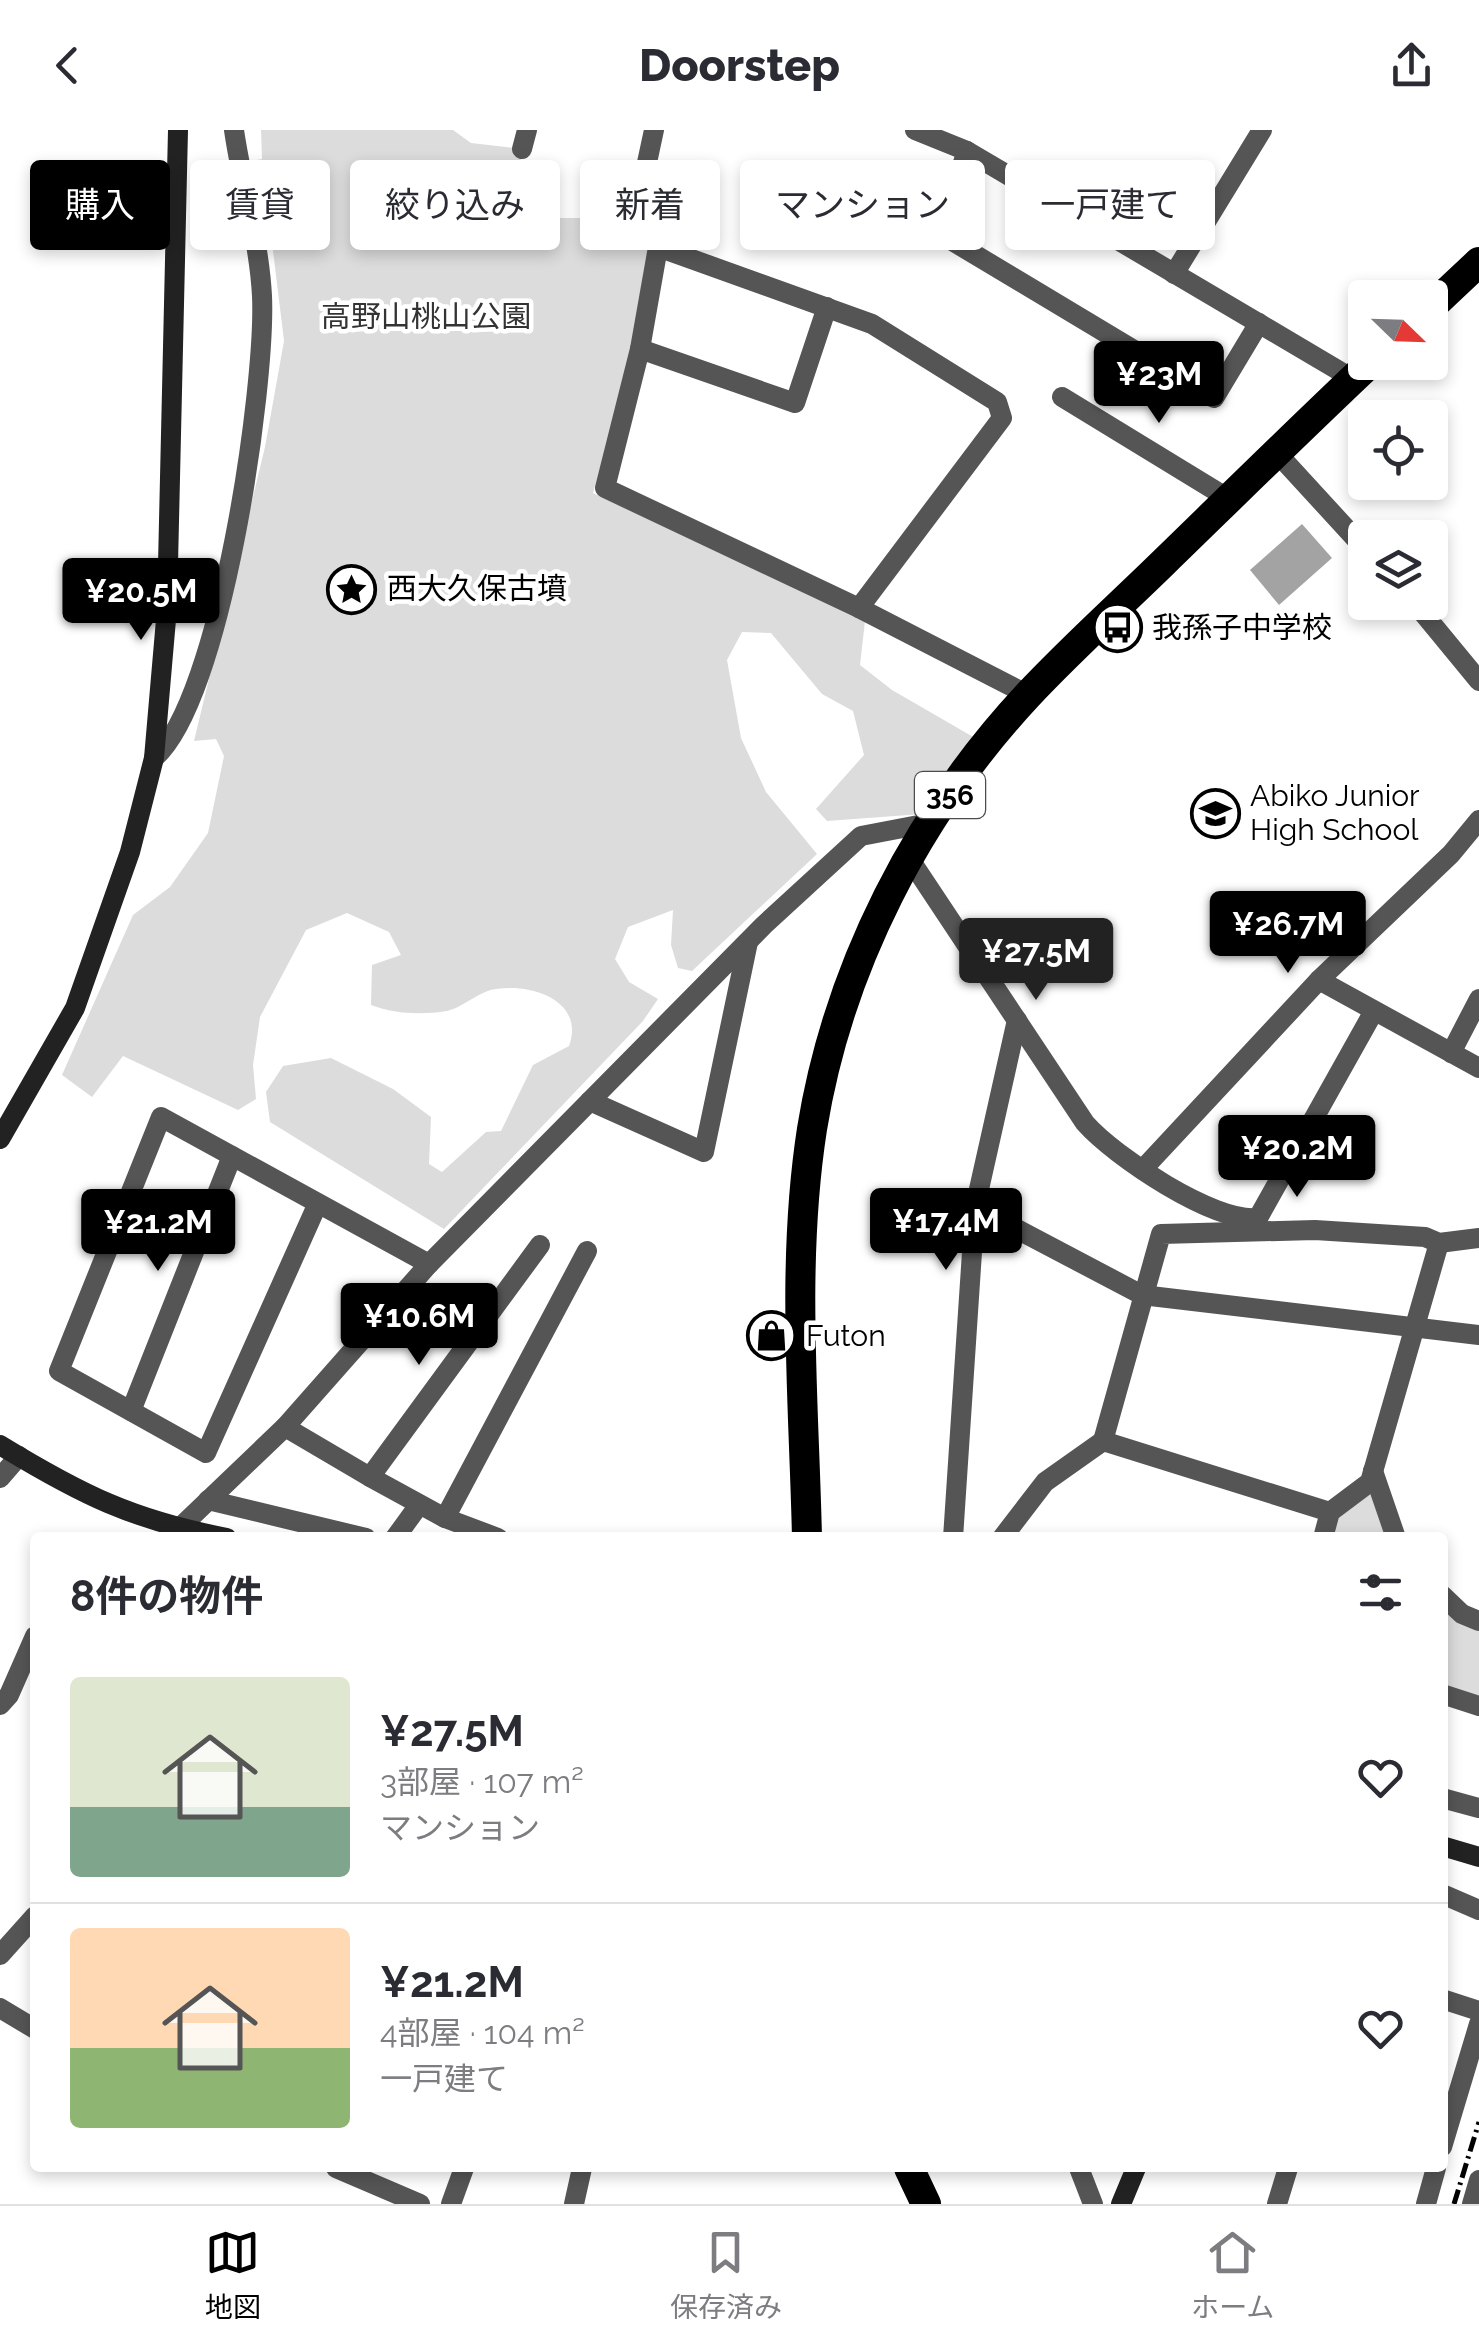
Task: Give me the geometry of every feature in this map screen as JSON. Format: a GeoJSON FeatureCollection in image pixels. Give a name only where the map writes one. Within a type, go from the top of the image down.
{"type":"FeatureCollection","features":[{"type":"Feature","properties":{"kind":"highway"},"geometry":{"type":"LineString","coordinates":[[1448,291],[1479,262]]}},
{"type":"Feature","properties":{"kind":"highway","name":"356"},"geometry":{"type":"LineString","coordinates":[[807,1532],[801,1267],[810,1142],[822,1078],[844,1001],[884,903],[929,823],[1028,695],[1353,380]]}},
{"type":"Feature","properties":{"kind":"highway"},"geometry":{"type":"LineString","coordinates":[[911,2172],[926,2204]]}},
{"type":"Feature","properties":{"kind":"street"},"geometry":{"type":"LineString","coordinates":[[0,1139],[75,1008],[130,852],[154,758],[166,623],[178,130]]}},
{"type":"Feature","properties":{"kind":"street"},"geometry":{"type":"LineString","coordinates":[[154,758],[167,746],[202,666],[234,531],[256,397],[262,297],[234,130]]}},
{"type":"Feature","properties":{"kind":"street"},"geometry":{"type":"LineString","coordinates":[[648,160],[654,130]]}},
{"type":"Feature","properties":{"kind":"street"},"geometry":{"type":"LineString","coordinates":[[915,130],[967,151],[1259,323],[1348,364]]}},
{"type":"Feature","properties":{"kind":"street"},"geometry":{"type":"LineString","coordinates":[[1174,274],[1262,130]]}},
{"type":"Feature","properties":{"kind":"street"},"geometry":{"type":"LineString","coordinates":[[967,151],[939,234],[1214,398],[1259,323]]}},
{"type":"Feature","properties":{"kind":"street"},"geometry":{"type":"LineString","coordinates":[[657,250],[640,348],[605,488],[860,608],[1028,695]]}},
{"type":"Feature","properties":{"kind":"street"},"geometry":{"type":"LineString","coordinates":[[666,250],[872,324],[997,402],[1002,418],[860,608]]}},
{"type":"Feature","properties":{"kind":"street"},"geometry":{"type":"LineString","coordinates":[[640,348],[795,403],[827,307]]}},
{"type":"Feature","properties":{"kind":"street"},"geometry":{"type":"LineString","coordinates":[[1062,397],[1230,498]]}},
{"type":"Feature","properties":{"kind":"street"},"geometry":{"type":"LineString","coordinates":[[1277,452],[1348,530]]}},
{"type":"Feature","properties":{"kind":"street"},"geometry":{"type":"LineString","coordinates":[[1429,620],[1479,681]]}},
{"type":"Feature","properties":{"kind":"street"},"geometry":{"type":"LineString","coordinates":[[1143,1169],[1319,980],[1451,854],[1479,820]]}},
{"type":"Feature","properties":{"kind":"street"},"geometry":{"type":"LineString","coordinates":[[175,1532],[285,1427],[429,1264],[748,940],[860,836],[929,823]]}},
{"type":"Feature","properties":{"kind":"street"},"geometry":{"type":"LineString","coordinates":[[909,858],[1085,1123],[1101,1141],[1229,1218],[1258,1218],[1374,1010]]}},
{"type":"Feature","properties":{"kind":"street"},"geometry":{"type":"LineString","coordinates":[[590,1100],[704,1152],[748,940]]}},
{"type":"Feature","properties":{"kind":"street"},"geometry":{"type":"LineString","coordinates":[[1319,980],[1479,1068]]}},
{"type":"Feature","properties":{"kind":"street"},"geometry":{"type":"LineString","coordinates":[[1452,1053],[1479,999]]}},
{"type":"Feature","properties":{"kind":"street"},"geometry":{"type":"LineString","coordinates":[[953,1532],[975,1207],[1018,1020]]}},
{"type":"Feature","properties":{"kind":"street"},"geometry":{"type":"LineString","coordinates":[[318,1203],[206,1453],[60,1371],[161,1117],[318,1203],[429,1264]]}},
{"type":"Feature","properties":{"kind":"street"},"geometry":{"type":"LineString","coordinates":[[131,1411],[232,1156]]}},
{"type":"Feature","properties":{"kind":"street"},"geometry":{"type":"LineString","coordinates":[[975,1207],[1142,1296],[1479,1335]]}},
{"type":"Feature","properties":{"kind":"street"},"geometry":{"type":"LineString","coordinates":[[1007,1532],[1045,1482],[1103,1441],[1162,1234],[1315,1230],[1426,1236],[1439,1243],[1479,1238]]}},
{"type":"Feature","properties":{"kind":"street"},"geometry":{"type":"LineString","coordinates":[[1324,1532],[1330,1512],[1370,1482],[1439,1243]]}},
{"type":"Feature","properties":{"kind":"street"},"geometry":{"type":"LineString","coordinates":[[370,1477],[540,1245]]}},
{"type":"Feature","properties":{"kind":"street"},"geometry":{"type":"LineString","coordinates":[[444,1518],[587,1251]]}},
{"type":"Feature","properties":{"kind":"street"},"geometry":{"type":"LineString","coordinates":[[285,1427],[444,1518],[482,1532]]}},
{"type":"Feature","properties":{"kind":"street"},"geometry":{"type":"LineString","coordinates":[[1103,1441],[1330,1512]]}},
{"type":"Feature","properties":{"kind":"street"},"geometry":{"type":"LineString","coordinates":[[0,1444],[89,1496],[155,1524],[197,1532]]}},
{"type":"Feature","properties":{"kind":"street"},"geometry":{"type":"LineString","coordinates":[[0,1478],[19,1456]]}},
{"type":"Feature","properties":{"kind":"street"},"geometry":{"type":"LineString","coordinates":[[1373,1472],[1394,1532]]}},
{"type":"Feature","properties":{"kind":"street"},"geometry":{"type":"LineString","coordinates":[[205,1503],[338,1532]]}},
{"type":"Feature","properties":{"kind":"street"},"geometry":{"type":"LineString","coordinates":[[398,1532],[418,1504]]}},
{"type":"Feature","properties":{"kind":"street"},"geometry":{"type":"LineString","coordinates":[[1448,1601],[1462,1614],[1479,1621]]}},
{"type":"Feature","properties":{"kind":"street"},"geometry":{"type":"LineString","coordinates":[[0,1705],[30,1646]]}},
{"type":"Feature","properties":{"kind":"street"},"geometry":{"type":"LineString","coordinates":[[1448,1696],[1479,1706]]}},
{"type":"Feature","properties":{"kind":"street"},"geometry":{"type":"LineString","coordinates":[[1448,1800],[1479,1808]]}},
{"type":"Feature","properties":{"kind":"street"},"geometry":{"type":"LineString","coordinates":[[1448,1848],[1479,1857]]}},
{"type":"Feature","properties":{"kind":"street"},"geometry":{"type":"LineString","coordinates":[[1448,1897],[1479,1910]]}},
{"type":"Feature","properties":{"kind":"street"},"geometry":{"type":"LineString","coordinates":[[0,1955],[30,1925]]}},
{"type":"Feature","properties":{"kind":"street"},"geometry":{"type":"LineString","coordinates":[[1448,2001],[1479,2011]]}},
{"type":"Feature","properties":{"kind":"street"},"geometry":{"type":"LineString","coordinates":[[0,2008],[30,2026]]}},
{"type":"Feature","properties":{"kind":"street"},"geometry":{"type":"LineString","coordinates":[[1448,2127],[1479,2024]]}},
{"type":"Feature","properties":{"kind":"street"},"geometry":{"type":"LineString","coordinates":[[345,2172],[420,2204]]}},
{"type":"Feature","properties":{"kind":"street"},"geometry":{"type":"LineString","coordinates":[[451,2204],[463,2172]]}},
{"type":"Feature","properties":{"kind":"street"},"geometry":{"type":"LineString","coordinates":[[574,2204],[581,2172]]}},
{"type":"Feature","properties":{"kind":"street"},"geometry":{"type":"LineString","coordinates":[[1080,2172],[1092,2204]]}},
{"type":"Feature","properties":{"kind":"street"},"geometry":{"type":"LineString","coordinates":[[1121,2204],[1134,2172]]}},
{"type":"Feature","properties":{"kind":"street"},"geometry":{"type":"LineString","coordinates":[[1277,2204],[1287,2172]]}},
{"type":"Feature","properties":{"kind":"street"},"geometry":{"type":"LineString","coordinates":[[1426,2204],[1435,2172]]}},
{"type":"Feature","properties":{"kind":"street"},"geometry":{"type":"LineString","coordinates":[[1472,2204],[1479,2181]]}},
{"type":"Feature","properties":{"kind":"green space","name":"高野山桃山公園"},"geometry":{"type":"Polygon","coordinates":[[[261,130],[453,130],[471,143],[522,149],[521,160],[350,160],[350,250],[560,250],[560,218],[580,218],[580,250],[648,250],[627,372],[593,493],[865,621],[860,665],[892,690],[975,738],[922,814],[827,821],[816,809],[864,755],[853,711],[822,694],[771,633],[742,632],[727,660],[741,738],[766,792],[817,854],[692,971],[678,968],[671,945],[673,910],[628,927],[615,959],[629,982],[658,999],[643,1021],[444,1229],[270,1122],[266,1092],[283,1066],[331,1058],[393,1089],[431,1117],[429,1164],[442,1172],[486,1132],[501,1131],[533,1065],[569,1046],[570,1018],[553,999],[511,988],[490,990],[453,1009],[437,1012],[399,1012],[371,1005],[372,965],[401,955],[389,932],[347,913],[306,930],[260,1017],[253,1065],[256,1099],[238,1110],[123,1056],[92,1097],[62,1075],[133,915],[170,887],[208,833],[224,756],[216,739],[194,741],[265,447],[284,341],[273,250],[330,250],[330,160],[256,160],[262,159],[261,130]]]}},
{"type":"Feature","properties":{"kind":"green space"},"geometry":{"type":"Polygon","coordinates":[[[1373,1488],[1388,1532],[1330,1532],[1334,1517],[1373,1488]]]}},
{"type":"Feature","properties":{"kind":"green space"},"geometry":{"type":"Polygon","coordinates":[[[1448,1606],[1479,1626],[1479,1702],[1448,1692],[1448,1606]]]}},
{"type":"Feature","properties":{"kind":"shaded area"},"geometry":{"type":"Polygon","coordinates":[[[1302,524],[1332,558],[1279,605],[1250,570],[1302,524]]]}},
{"type":"Feature","properties":{"kind":"railway"},"geometry":{"type":"LineString","coordinates":[[1454,2204],[1479,2122]]}},
{"type":"Feature","properties":{"kind":"place","name":"西大久保古墳"},"geometry":{"type":"Point","coordinates":[352,589]}},
{"type":"Feature","properties":{"kind":"place","name":"我孫子中学校"},"geometry":{"type":"Point","coordinates":[1117,628]}},
{"type":"Feature","properties":{"kind":"place","name":"Abiko Junior High School"},"geometry":{"type":"Point","coordinates":[1215,813]}},
{"type":"Feature","properties":{"kind":"place","name":"Futon"},"geometry":{"type":"Point","coordinates":[771,1336]}}]}
